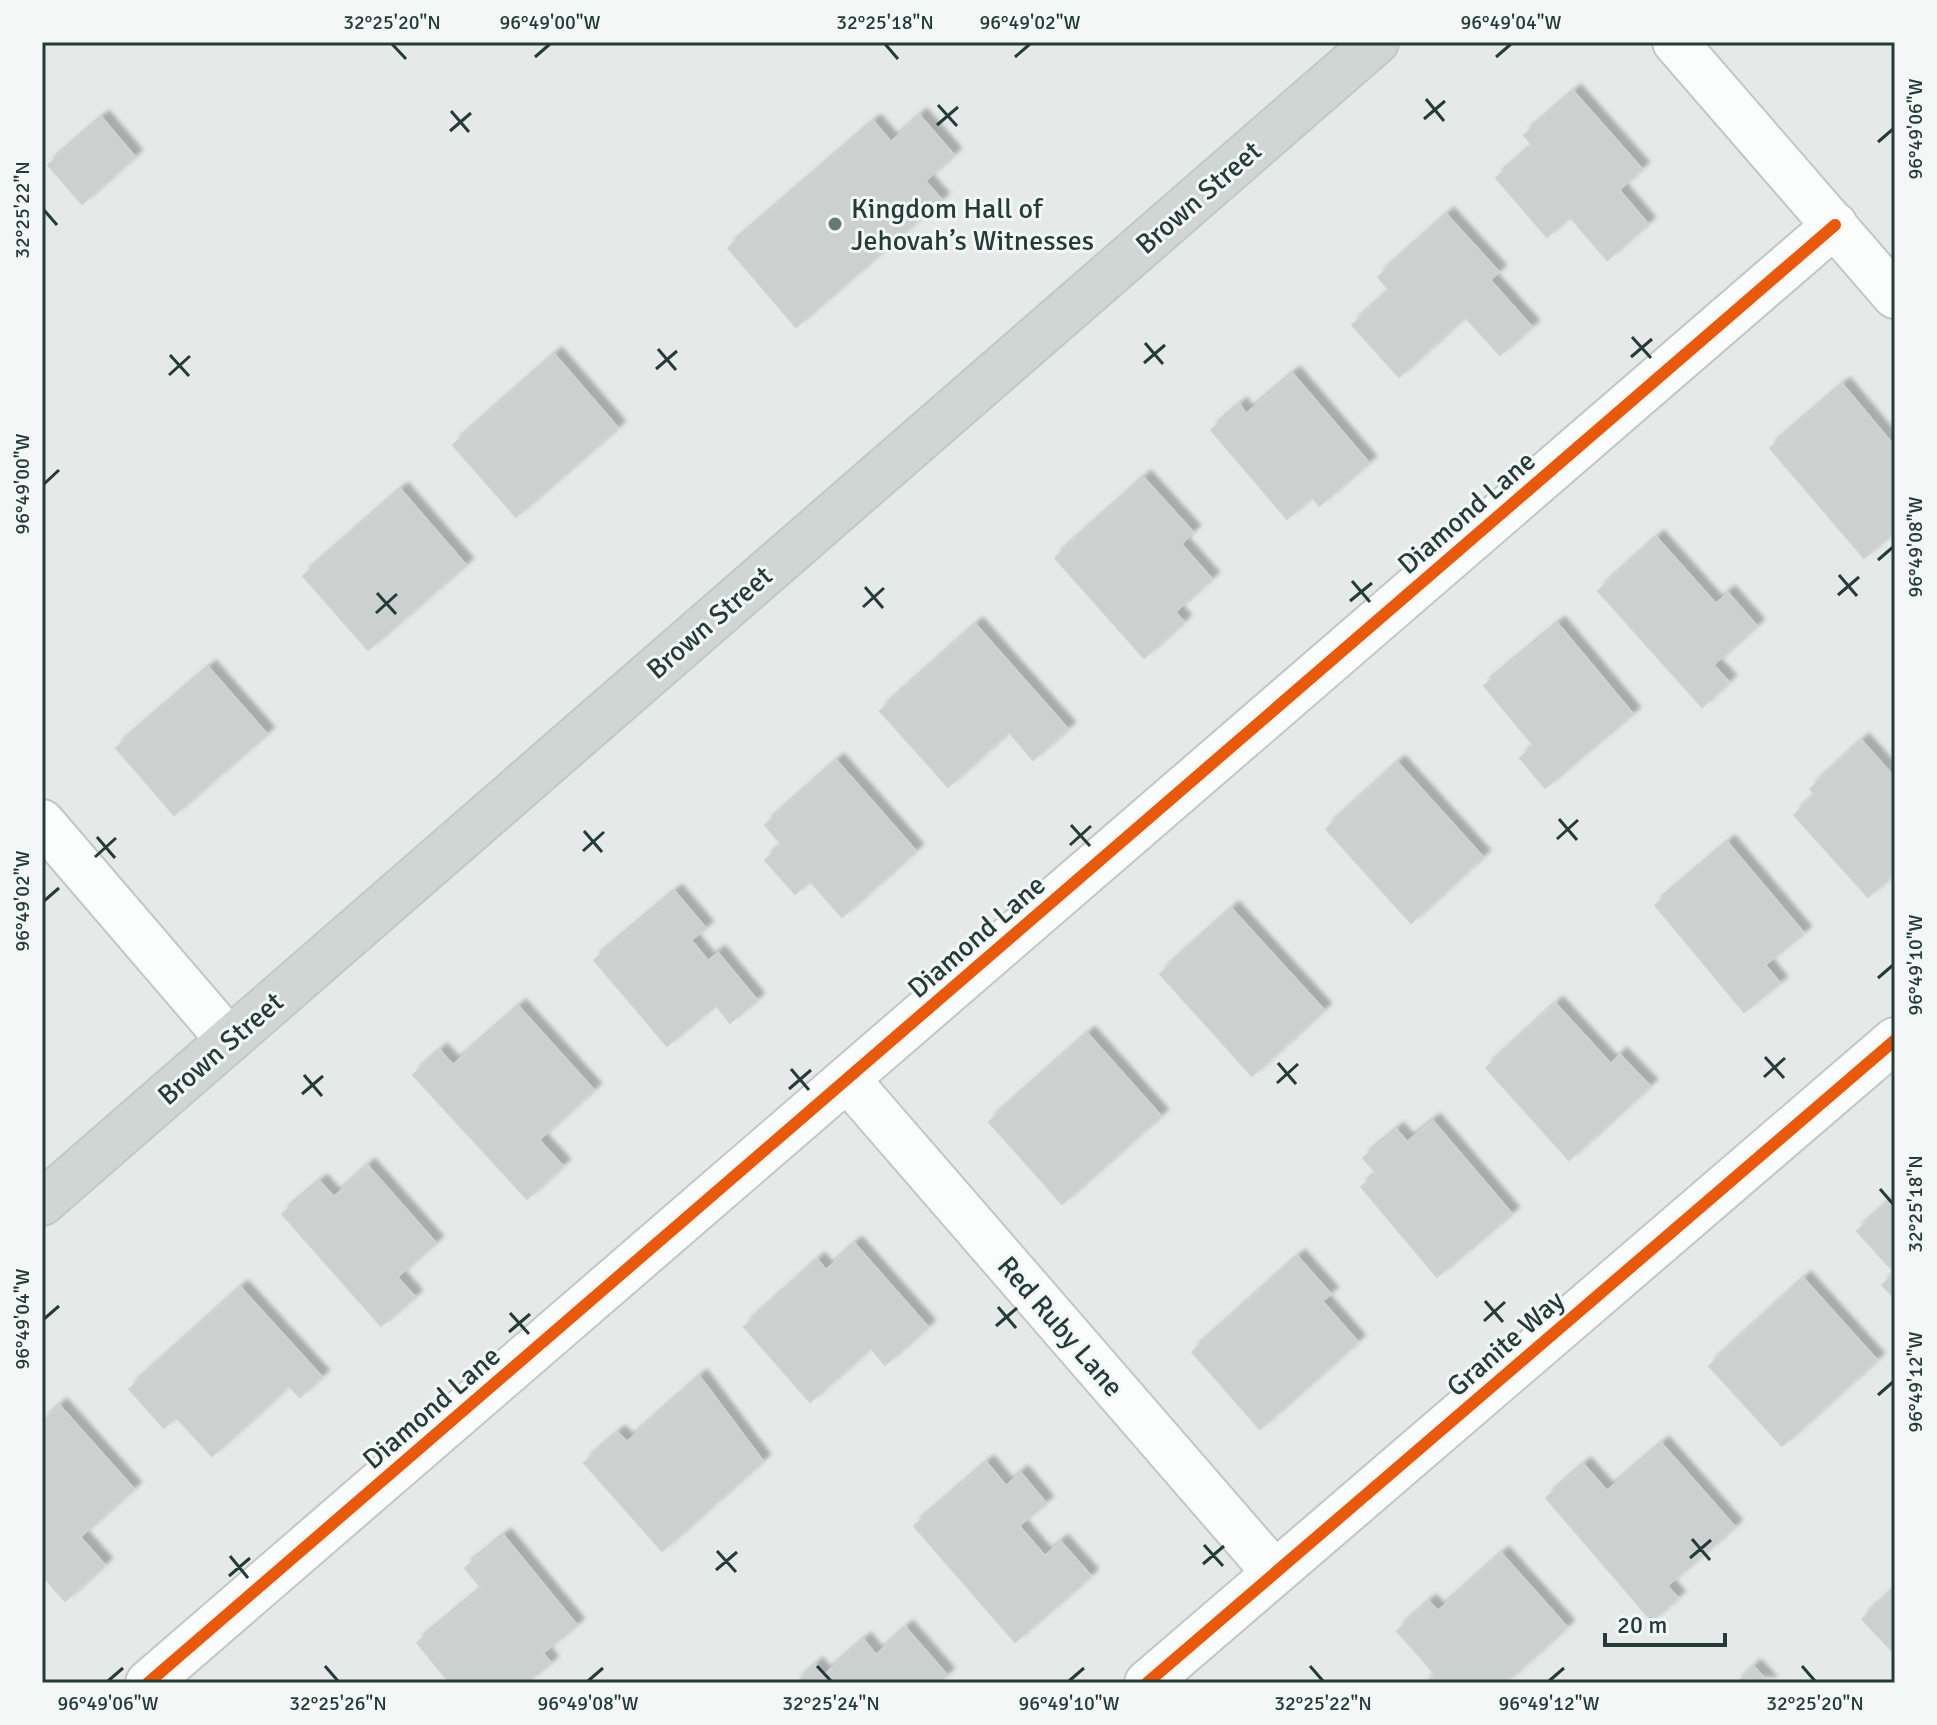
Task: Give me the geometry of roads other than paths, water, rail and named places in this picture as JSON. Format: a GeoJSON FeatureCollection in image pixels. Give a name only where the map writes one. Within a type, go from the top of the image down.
{"type":"FeatureCollection","features":[{"type":"Feature","properties":{"kind":"main road","name":"Brown Street"},"geometry":{"type":"LineString","coordinates":[[42,1203],[1376,42]]}},
{"type":"Feature","properties":{"kind":"street"},"geometry":{"type":"LineString","coordinates":[[1675,42],[1895,296]]}},
{"type":"Feature","properties":{"kind":"street","name":"Diamond Lane"},"geometry":{"type":"LineString","coordinates":[[148,1683],[1835,225]]}},
{"type":"Feature","properties":{"kind":"street"},"geometry":{"type":"LineString","coordinates":[[42,822],[229,1040]]}},
{"type":"Feature","properties":{"kind":"street","name":"Granite Way"},"geometry":{"type":"LineString","coordinates":[[1147,1683],[1895,1040]]}},
{"type":"Feature","properties":{"kind":"street","name":"Red Ruby Lane"},"geometry":{"type":"LineString","coordinates":[[847,1079],[1275,1573]]}},
{"type":"Feature","properties":{"kind":"place","name":"Kingdom Hall of Jehovah’s Witnesses"},"geometry":{"type":"Point","coordinates":[835,224]}}]}
